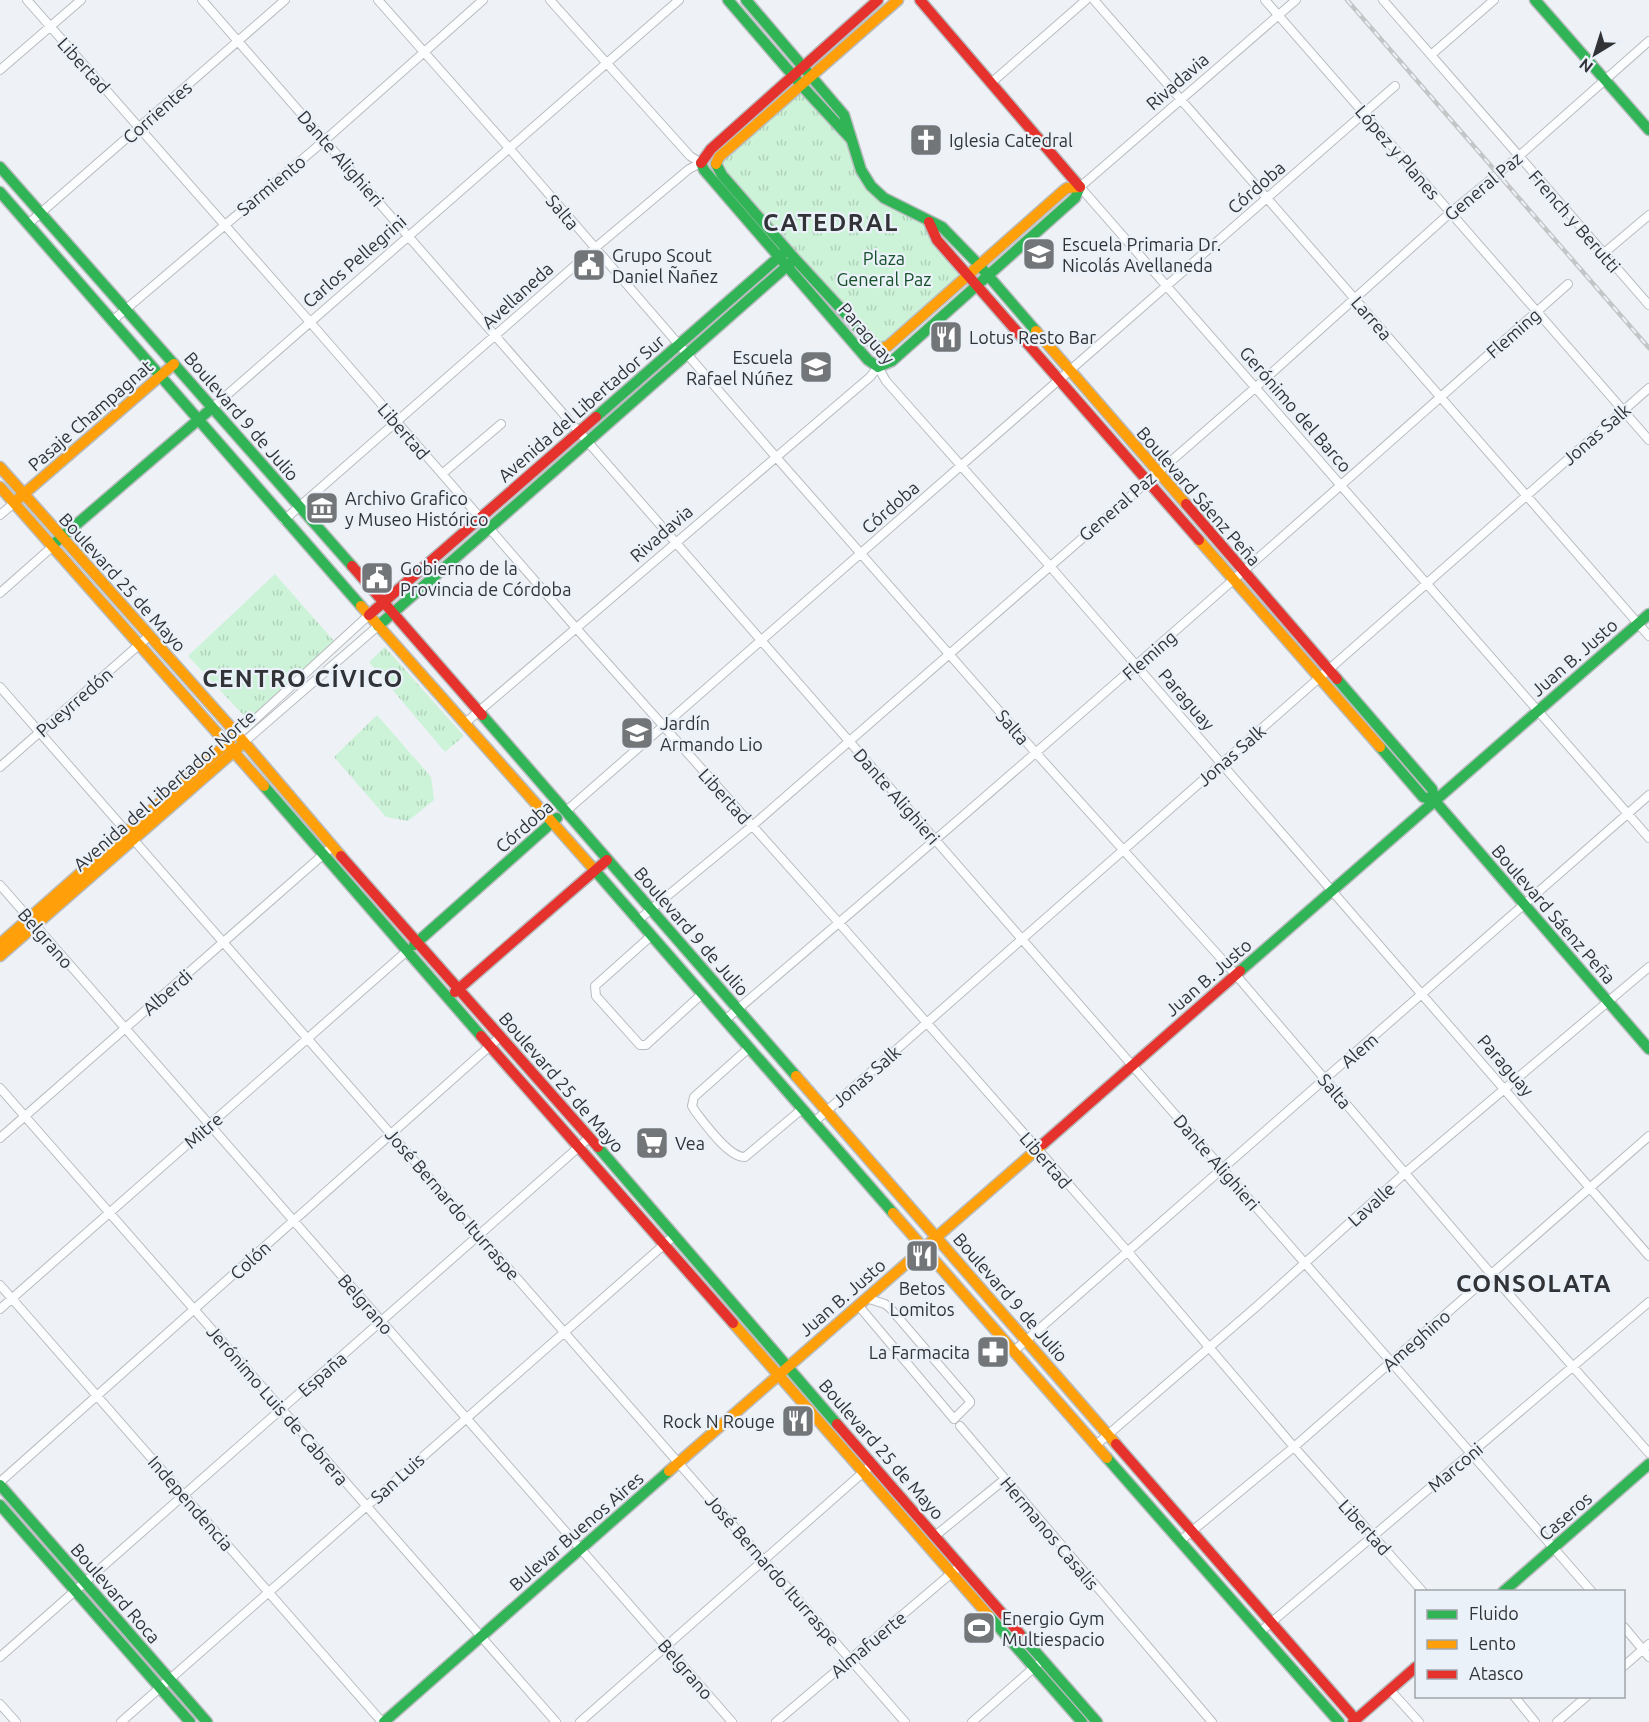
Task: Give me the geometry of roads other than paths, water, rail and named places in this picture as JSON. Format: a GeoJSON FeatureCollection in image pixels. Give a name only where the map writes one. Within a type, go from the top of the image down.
{"type":"FeatureCollection","features":[{"type":"Feature","properties":{"kind":"main road","name":"Boulevard Sáenz Peña"},"geometry":{"type":"LineString","coordinates":[[728,0],[851,139]]}},
{"type":"Feature","properties":{"kind":"main road","name":"Boulevard Sáenz Peña"},"geometry":{"type":"LineString","coordinates":[[746,0],[843,115],[861,170],[871,186],[884,198],[942,227],[979,265],[1432,789],[1435,801],[1649,1049]]}},
{"type":"Feature","properties":{"kind":"main road","name":"Avellaneda"},"geometry":{"type":"LineString","coordinates":[[701,163],[711,149],[878,0]]}},
{"type":"Feature","properties":{"kind":"main road"},"geometry":{"type":"LineString","coordinates":[[701,163],[716,164],[719,157],[898,0]]}},
{"type":"Feature","properties":{"kind":"main road","name":"Gerónimo del Barco"},"geometry":{"type":"LineString","coordinates":[[920,0],[1080,187]]}},
{"type":"Feature","properties":{"kind":"main road"},"geometry":{"type":"LineString","coordinates":[[1534,0],[1649,130]]}},
{"type":"Feature","properties":{"kind":"main road","name":"Paraguay"},"geometry":{"type":"LineString","coordinates":[[701,163],[704,170],[783,253]]}},
{"type":"Feature","properties":{"kind":"main road","name":"Paraguay"},"geometry":{"type":"LineString","coordinates":[[716,164],[722,175],[868,360],[878,367]]}},
{"type":"Feature","properties":{"kind":"main road","name":"Boulevard 9 de Julio"},"geometry":{"type":"LineString","coordinates":[[0,167],[300,506],[937,1236],[1272,1621],[1355,1721]]}},
{"type":"Feature","properties":{"kind":"main road","name":"Rivadavia"},"geometry":{"type":"LineString","coordinates":[[878,349],[888,346],[1067,188],[1080,187],[1075,198],[988,276],[892,361],[878,367]]}},
{"type":"Feature","properties":{"kind":"main road","name":"Boulevard 9 de Julio"},"geometry":{"type":"LineString","coordinates":[[0,192],[284,520],[553,822],[637,921],[1339,1722]]}},
{"type":"Feature","properties":{"kind":"main road","name":"Boulevard Sáenz Peña"},"geometry":{"type":"LineString","coordinates":[[928,222],[937,240],[1423,797],[1435,801]]}},
{"type":"Feature","properties":{"kind":"main road","name":"Avenida del Libertador Sur"},"geometry":{"type":"LineString","coordinates":[[369,615],[783,253]]}},
{"type":"Feature","properties":{"kind":"main road","name":"Paraguay"},"geometry":{"type":"LineString","coordinates":[[791,263],[878,349]]}},
{"type":"Feature","properties":{"kind":"main road","name":"Avenida del Libertador Sur"},"geometry":{"type":"LineString","coordinates":[[378,626],[791,263]]}},
{"type":"Feature","properties":{"kind":"main road"},"geometry":{"type":"LineString","coordinates":[[878,349],[878,367]]}},
{"type":"Feature","properties":{"kind":"main road","name":"Pasaje Champagnat"},"geometry":{"type":"LineString","coordinates":[[14,503],[174,364]]}},
{"type":"Feature","properties":{"kind":"main road","name":"Carlos Pellegrini"},"geometry":{"type":"LineString","coordinates":[[52,547],[212,408]]}},
{"type":"Feature","properties":{"kind":"main road","name":"Boulevard 25 de Mayo"},"geometry":{"type":"LineString","coordinates":[[0,467],[675,1234],[789,1366],[868,1469],[1039,1664],[1097,1722]]}},
{"type":"Feature","properties":{"kind":"main road","name":"Boulevard 25 de Mayo"},"geometry":{"type":"LineString","coordinates":[[0,487],[778,1375],[935,1536],[956,1569]]}},
{"type":"Feature","properties":{"kind":"main road","name":"Juan B. Justo"},"geometry":{"type":"LineString","coordinates":[[789,1366],[1649,614]]}},
{"type":"Feature","properties":{"kind":"main road","name":"Avenida del Libertador Norte"},"geometry":{"type":"LineString","coordinates":[[0,956],[32,922],[241,739]]}},
{"type":"Feature","properties":{"kind":"main road","name":"Córdoba"},"geometry":{"type":"LineString","coordinates":[[407,951],[565,812]]}},
{"type":"Feature","properties":{"kind":"main road"},"geometry":{"type":"LineString","coordinates":[[448,998],[607,860]]}},
{"type":"Feature","properties":{"kind":"main road","name":"Avenida del Libertador Norte"},"geometry":{"type":"LineString","coordinates":[[0,944],[32,922]]}},
{"type":"Feature","properties":{"kind":"main road","name":"Bulevar Buenos Aires"},"geometry":{"type":"LineString","coordinates":[[383,1722],[789,1366]]}},
{"type":"Feature","properties":{"kind":"main road","name":"Caseros"},"geometry":{"type":"LineString","coordinates":[[1505,1590],[1649,1464]]}},
{"type":"Feature","properties":{"kind":"main road","name":"Boulevard Roca"},"geometry":{"type":"LineString","coordinates":[[0,1484],[207,1722]]}},
{"type":"Feature","properties":{"kind":"main road","name":"Boulevard Roca"},"geometry":{"type":"LineString","coordinates":[[0,1505],[190,1722]]}},
{"type":"Feature","properties":{"kind":"main road","name":"Boulevard 25 de Mayo"},"geometry":{"type":"LineString","coordinates":[[1039,1664],[1082,1722]]}},
{"type":"Feature","properties":{"kind":"main road"},"geometry":{"type":"LineString","coordinates":[[1355,1721],[1415,1668]]}},
{"type":"Feature","properties":{"kind":"street","name":"Libertad"},"geometry":{"type":"LineString","coordinates":[[27,0],[576,628],[1128,1252],[1294,1447],[1421,1590]]}},
{"type":"Feature","properties":{"kind":"street"},"geometry":{"type":"LineString","coordinates":[[0,70],[81,0]]}},
{"type":"Feature","properties":{"kind":"street","name":"Dante Alighieri"},"geometry":{"type":"LineString","coordinates":[[202,0],[1590,1590]]}},
{"type":"Feature","properties":{"kind":"street","name":"Corrientes"},"geometry":{"type":"LineString","coordinates":[[28,224],[285,0]]}},
{"type":"Feature","properties":{"kind":"street","name":"Salta"},"geometry":{"type":"LineString","coordinates":[[378,0],[509,148],[776,458],[1036,753],[1236,975],[1492,1275],[1649,1453]]}},
{"type":"Feature","properties":{"kind":"street","name":"Sarmiento"},"geometry":{"type":"LineString","coordinates":[[112,321],[325,141],[483,0]]}},
{"type":"Feature","properties":{"kind":"street","name":"Paraguay"},"geometry":{"type":"LineString","coordinates":[[550,0],[605,64],[690,156],[701,163]]}},
{"type":"Feature","properties":{"kind":"street","name":"Carlos Pellegrini"},"geometry":{"type":"LineString","coordinates":[[212,408],[679,0]]}},
{"type":"Feature","properties":{"kind":"street"},"geometry":{"type":"LineString","coordinates":[[991,82],[1086,0]]}},
{"type":"Feature","properties":{"kind":"street","name":"Larrea"},"geometry":{"type":"LineString","coordinates":[[1094,0],[1649,636]]}},
{"type":"Feature","properties":{"kind":"street","name":"López y Planes"},"geometry":{"type":"LineString","coordinates":[[1265,0],[1649,440]]}},
{"type":"Feature","properties":{"kind":"street","name":"Rivadavia"},"geometry":{"type":"LineString","coordinates":[[1080,187],[1296,0]]}},
{"type":"Feature","properties":{"kind":"street","name":"French y Berutti"},"geometry":{"type":"LineString","coordinates":[[1383,0],[1649,305]]}},
{"type":"Feature","properties":{"kind":"street"},"geometry":{"type":"LineString","coordinates":[[1431,55],[1494,0]]}},
{"type":"Feature","properties":{"kind":"street","name":"General Paz"},"geometry":{"type":"LineString","coordinates":[[637,921],[752,826],[1649,41]]}},
{"type":"Feature","properties":{"kind":"street","name":"Córdoba"},"geometry":{"type":"LineString","coordinates":[[565,812],[1395,86]]}},
{"type":"Feature","properties":{"kind":"street","name":"Avellaneda"},"geometry":{"type":"LineString","coordinates":[[284,520],[595,248],[689,169],[701,163]]}},
{"type":"Feature","properties":{"kind":"street","name":"Gerónimo del Barco"},"geometry":{"type":"LineString","coordinates":[[1080,187],[1649,838]]}},
{"type":"Feature","properties":{"kind":"street"},"geometry":{"type":"LineString","coordinates":[[1604,253],[1649,215]]}},
{"type":"Feature","properties":{"kind":"street","name":"Fleming"},"geometry":{"type":"LineString","coordinates":[[725,1020],[840,924],[1137,666],[1568,284]]}},
{"type":"Feature","properties":{"kind":"street","name":"Paraguay"},"geometry":{"type":"LineString","coordinates":[[878,367],[886,381],[1137,666],[1649,1256]]}},
{"type":"Feature","properties":{"kind":"street","name":"Rivadavia"},"geometry":{"type":"LineString","coordinates":[[464,724],[870,377],[878,367]]}},
{"type":"Feature","properties":{"kind":"street","name":"Jonas Salk"},"geometry":{"type":"LineString","coordinates":[[814,1122],[1649,388]]}},
{"type":"Feature","properties":{"kind":"street"},"geometry":{"type":"LineString","coordinates":[[442,474],[501,424]]}},
{"type":"Feature","properties":{"kind":"street","name":"Pasaje Champagnat"},"geometry":{"type":"LineString","coordinates":[[0,515],[14,503]]}},
{"type":"Feature","properties":{"kind":"street"},"geometry":{"type":"LineString","coordinates":[[0,593],[52,547]]}},
{"type":"Feature","properties":{"kind":"street","name":"Avenida del Libertador Norte"},"geometry":{"type":"LineString","coordinates":[[241,739],[369,615]]}},
{"type":"Feature","properties":{"kind":"street","name":"Avenida del Libertador Norte"},"geometry":{"type":"LineString","coordinates":[[241,739],[378,626]]}},
{"type":"Feature","properties":{"kind":"street","name":"Pueyrredón"},"geometry":{"type":"LineString","coordinates":[[0,767],[149,636]]}},
{"type":"Feature","properties":{"kind":"street","name":"José Bernardo Iturraspe"},"geometry":{"type":"LineString","coordinates":[[0,687],[905,1722]]}},
{"type":"Feature","properties":{"kind":"street","name":"Alem"},"geometry":{"type":"LineString","coordinates":[[1014,1351],[1649,795]]}},
{"type":"Feature","properties":{"kind":"street","name":"Alberdi"},"geometry":{"type":"LineString","coordinates":[[0,1138],[333,846]]}},
{"type":"Feature","properties":{"kind":"street","name":"Belgrano"},"geometry":{"type":"LineString","coordinates":[[0,885],[732,1722]]}},
{"type":"Feature","properties":{"kind":"street"},"geometry":{"type":"LineString","coordinates":[[651,936],[595,986],[596,996],[640,1045],[646,1045],[702,994]]}},
{"type":"Feature","properties":{"kind":"street","name":"Mitre"},"geometry":{"type":"LineString","coordinates":[[0,1309],[407,951]]}},
{"type":"Feature","properties":{"kind":"street","name":"Lavalle"},"geometry":{"type":"LineString","coordinates":[[1096,1445],[1306,1263],[1405,1173],[1649,967]]}},
{"type":"Feature","properties":{"kind":"street","name":"Colón"},"geometry":{"type":"LineString","coordinates":[[0,1484],[500,1037]]}},
{"type":"Feature","properties":{"kind":"street"},"geometry":{"type":"LineString","coordinates":[[749,1048],[694,1096],[692,1106],[694,1112],[730,1152],[736,1157],[745,1157],[802,1109]]}},
{"type":"Feature","properties":{"kind":"street","name":"Jerónimo Luis de Cabrera"},"geometry":{"type":"LineString","coordinates":[[0,1088],[556,1722]]}},
{"type":"Feature","properties":{"kind":"street","name":"Ameghino"},"geometry":{"type":"LineString","coordinates":[[1180,1541],[1294,1447],[1649,1136]]}},
{"type":"Feature","properties":{"kind":"street","name":"España"},"geometry":{"type":"LineString","coordinates":[[0,1657],[589,1138]]}},
{"type":"Feature","properties":{"kind":"street","name":"San Luis"},"geometry":{"type":"LineString","coordinates":[[121,1722],[675,1234]]}},
{"type":"Feature","properties":{"kind":"street","name":"Independencia"},"geometry":{"type":"LineString","coordinates":[[0,1285],[383,1722]]}},
{"type":"Feature","properties":{"kind":"street"},"geometry":{"type":"LineString","coordinates":[[722,1311],[733,1302]]}},
{"type":"Feature","properties":{"kind":"street"},"geometry":{"type":"LineString","coordinates":[[862,1302],[885,1304],[890,1308],[970,1401],[954,1419],[862,1302]]}},
{"type":"Feature","properties":{"kind":"street","name":"Marconi"},"geometry":{"type":"LineString","coordinates":[[1260,1632],[1649,1302]]}},
{"type":"Feature","properties":{"kind":"street","name":"Hermanos Casalis"},"geometry":{"type":"LineString","coordinates":[[960,1426],[1212,1722]]}},
{"type":"Feature","properties":{"kind":"street"},"geometry":{"type":"LineString","coordinates":[[580,1722],[868,1469]]}},
{"type":"Feature","properties":{"kind":"street"},"geometry":{"type":"LineString","coordinates":[[935,1536],[1005,1479]]}},
{"type":"Feature","properties":{"kind":"street","name":"Almafuerte"},"geometry":{"type":"LineString","coordinates":[[776,1722],[956,1569]]}},
{"type":"Feature","properties":{"kind":"street"},"geometry":{"type":"LineString","coordinates":[[1625,1630],[1646,1647],[1649,1657]]}},
{"type":"Feature","properties":{"kind":"street"},"geometry":{"type":"LineString","coordinates":[[1625,1664],[1646,1647]]}},
{"type":"Feature","properties":{"kind":"street"},"geometry":{"type":"LineString","coordinates":[[972,1722],[1039,1664]]}},
{"type":"Feature","properties":{"kind":"street"},"geometry":{"type":"LineString","coordinates":[[1390,1690],[1419,1722]]}},
{"type":"Feature","properties":{"kind":"street"},"geometry":{"type":"LineString","coordinates":[[1516,1698],[1535,1722]]}},
{"type":"Feature","properties":{"kind":"street"},"geometry":{"type":"LineString","coordinates":[[1557,1722],[1585,1698]]}},
{"type":"Feature","properties":{"kind":"street"},"geometry":{"type":"LineString","coordinates":[[0,1704],[16,1722]]}},
{"type":"Feature","properties":{"kind":"railway"},"geometry":{"type":"LineString","coordinates":[[1347,0],[1649,348]]}},
{"type":"Feature","properties":{"kind":"place","name":"Iglesia Catedral"},"geometry":{"type":"Point","coordinates":[926,140]}},
{"type":"Feature","properties":{"kind":"place","name":"Escuela Primaria Dr. Nicolás Avellaneda"},"geometry":{"type":"Point","coordinates":[1039,254]}},
{"type":"Feature","properties":{"kind":"place","name":"Grupo Scout Daniel Ñañez"},"geometry":{"type":"Point","coordinates":[589,265]}},
{"type":"Feature","properties":{"kind":"place","name":"Lotus Resto Bar"},"geometry":{"type":"Point","coordinates":[946,337]}},
{"type":"Feature","properties":{"kind":"place","name":"Escuela Rafael Núñez"},"geometry":{"type":"Point","coordinates":[816,367]}},
{"type":"Feature","properties":{"kind":"place","name":"Archivo Grafico y Museo Histórico"},"geometry":{"type":"Point","coordinates":[322,508]}},
{"type":"Feature","properties":{"kind":"place","name":"Gobierno de la Provincia de Córdoba"},"geometry":{"type":"Point","coordinates":[377,578]}},
{"type":"Feature","properties":{"kind":"place","name":"Jardín Armando Lio"},"geometry":{"type":"Point","coordinates":[637,733]}},
{"type":"Feature","properties":{"kind":"place","name":"Vea"},"geometry":{"type":"Point","coordinates":[652,1143]}},
{"type":"Feature","properties":{"kind":"place","name":"Betos Lomitos"},"geometry":{"type":"Point","coordinates":[922,1256]}},
{"type":"Feature","properties":{"kind":"place","name":"La Farmacita"},"geometry":{"type":"Point","coordinates":[993,1352]}},
{"type":"Feature","properties":{"kind":"place","name":"Rock N Rouge"},"geometry":{"type":"Point","coordinates":[798,1421]}},
{"type":"Feature","properties":{"kind":"place","name":"Energio Gym Multiespacio"},"geometry":{"type":"Point","coordinates":[979,1628]}},
{"type":"Feature","properties":{"kind":"district","name":"CATEDRAL"},"geometry":{"type":"Point","coordinates":[831,222]}},
{"type":"Feature","properties":{"kind":"district","name":"CENTRO CÍVICO"},"geometry":{"type":"Point","coordinates":[303,678]}},
{"type":"Feature","properties":{"kind":"district","name":"CONSOLATA"},"geometry":{"type":"Point","coordinates":[1534,1283]}},
{"type":"Feature","properties":{"kind":"park label","name":"Plaza General Paz"},"geometry":{"type":"Point","coordinates":[884,268]}}]}
